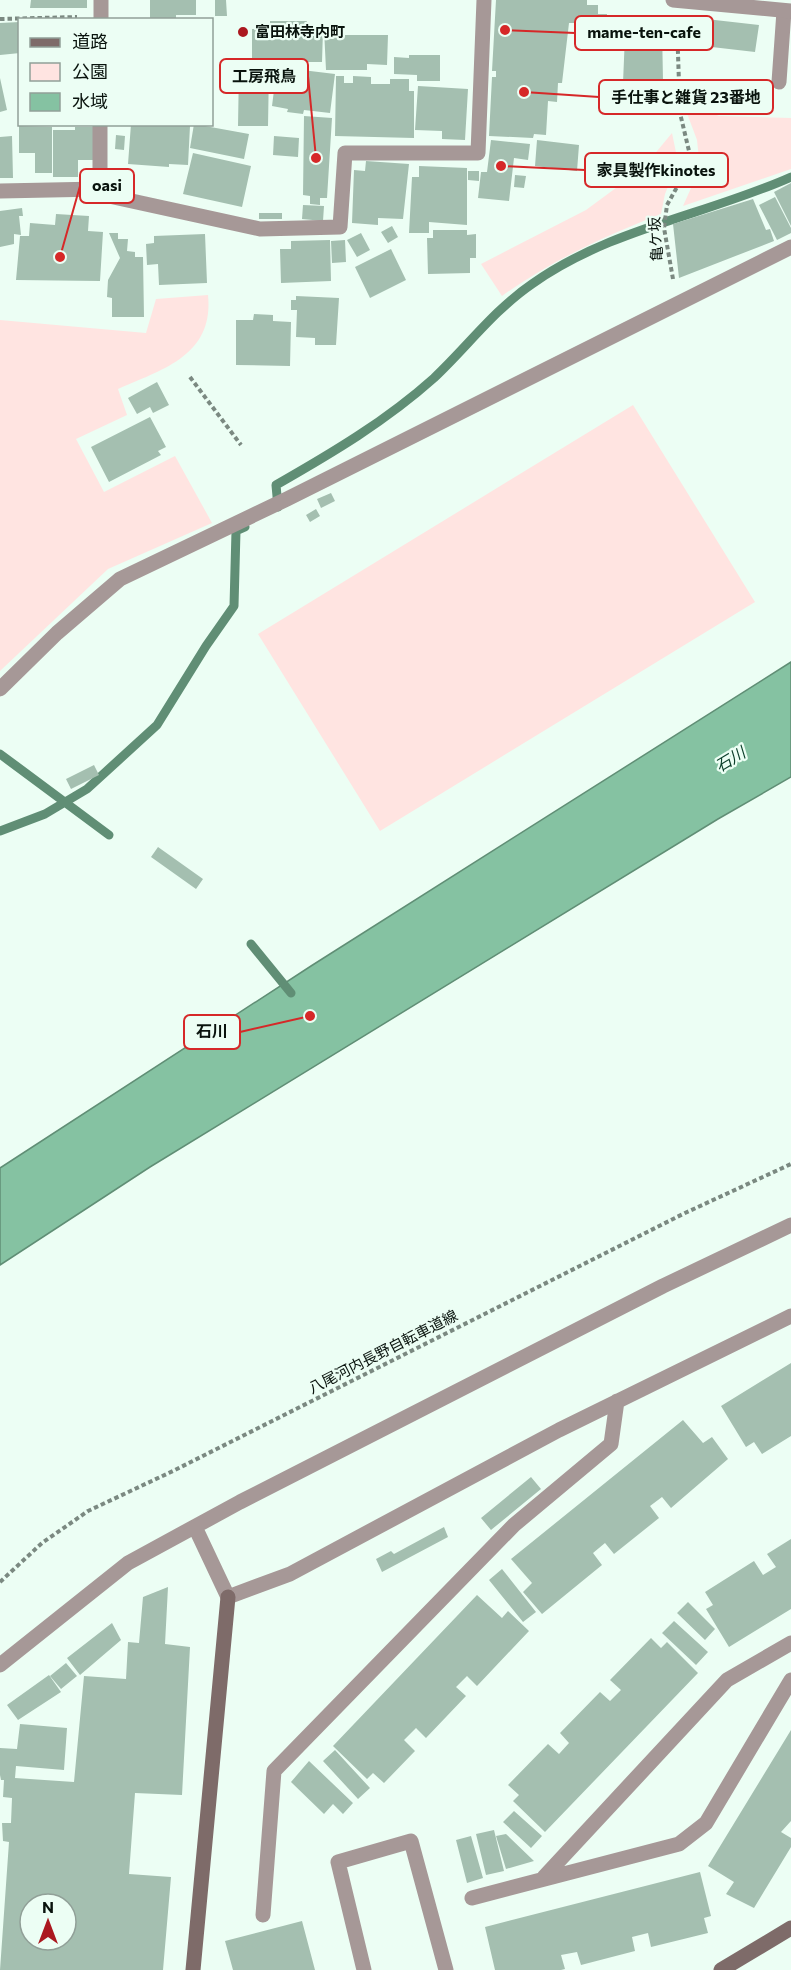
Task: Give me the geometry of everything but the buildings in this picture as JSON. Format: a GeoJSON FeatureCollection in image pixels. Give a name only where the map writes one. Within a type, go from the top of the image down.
{"type":"FeatureCollection","features":[{"type":"Feature","properties":{"kind":"street"},"geometry":{"type":"LineString","coordinates":[[101,0],[101,18]]}},
{"type":"Feature","properties":{"kind":"street"},"geometry":{"type":"LineString","coordinates":[[0,191],[100,189],[109,196],[260,229],[340,227],[345,153],[478,153],[484,0]]}},
{"type":"Feature","properties":{"kind":"street"},"geometry":{"type":"LineString","coordinates":[[675,0],[788,11],[779,82]]}},
{"type":"Feature","properties":{"kind":"street"},"geometry":{"type":"LineString","coordinates":[[100,126],[100,189]]}},
{"type":"Feature","properties":{"kind":"street"},"geometry":{"type":"LineString","coordinates":[[0,689],[57,633],[120,579],[287,499],[791,247]]}},
{"type":"Feature","properties":{"kind":"street"},"geometry":{"type":"LineString","coordinates":[[0,1665],[128,1563],[240,1502],[663,1286],[791,1225]]}},
{"type":"Feature","properties":{"kind":"street"},"geometry":{"type":"LineString","coordinates":[[228,1597],[290,1574],[617,1401],[791,1316]]}},
{"type":"Feature","properties":{"kind":"street"},"geometry":{"type":"LineString","coordinates":[[263,1916],[274,1771],[514,1525],[611,1444],[617,1401]]}},
{"type":"Feature","properties":{"kind":"street"},"geometry":{"type":"LineString","coordinates":[[193,1970],[228,1597],[195,1527]]}},
{"type":"Feature","properties":{"kind":"street"},"geometry":{"type":"LineString","coordinates":[[544,1877],[727,1680],[791,1643]]}},
{"type":"Feature","properties":{"kind":"street"},"geometry":{"type":"LineString","coordinates":[[472,1898],[544,1877],[679,1844],[706,1823],[791,1680]]}},
{"type":"Feature","properties":{"kind":"street"},"geometry":{"type":"LineString","coordinates":[[364,1970],[338,1862],[411,1840],[446,1970]]}},
{"type":"Feature","properties":{"kind":"street"},"geometry":{"type":"LineString","coordinates":[[721,1970],[791,1928]]}},
{"type":"Feature","properties":{"kind":"path","name":"亀ケ坂"},"geometry":{"type":"LineString","coordinates":[[675,0],[680,114],[689,151],[687,169],[667,205],[664,228],[679,303]]}},
{"type":"Feature","properties":{"kind":"path"},"geometry":{"type":"LineString","coordinates":[[0,20],[18,20]]}},
{"type":"Feature","properties":{"kind":"path"},"geometry":{"type":"LineString","coordinates":[[190,376],[241,445]]}},
{"type":"Feature","properties":{"kind":"path","name":"八尾河内長野自転車道線"},"geometry":{"type":"LineString","coordinates":[[0,1582],[42,1543],[88,1511],[173,1471],[684,1213],[791,1164]]}},
{"type":"Feature","properties":{"kind":"green space"},"geometry":{"type":"Polygon","coordinates":[[[682,100],[719,116],[791,118],[791,169],[683,206],[700,168],[697,140],[682,100]]]}},
{"type":"Feature","properties":{"kind":"green space"},"geometry":{"type":"Polygon","coordinates":[[[672,133],[678,162],[665,194],[661,214],[579,250],[540,271],[502,296],[481,264],[586,210],[643,168],[672,133]]]}},
{"type":"Feature","properties":{"kind":"green space"},"geometry":{"type":"Polygon","coordinates":[[[208,295],[208,315],[203,332],[194,346],[168,366],[118,389],[127,415],[76,439],[104,492],[175,456],[212,523],[108,569],[0,671],[0,320],[146,333],[156,299],[208,295]]]}},
{"type":"Feature","properties":{"kind":"green space"},"geometry":{"type":"Polygon","coordinates":[[[633,405],[755,602],[380,831],[258,634],[633,405]]]}},
{"type":"Feature","properties":{"kind":"water"},"geometry":{"type":"Polygon","coordinates":[[[791,662],[791,777],[718,819],[150,1167],[0,1265],[0,1168],[311,966],[791,662]]]}},
{"type":"Feature","properties":{"kind":"waterway"},"geometry":{"type":"LineString","coordinates":[[278,507],[276,485],[358,436],[416,394],[505,305],[532,284],[593,249],[791,177]]}},
{"type":"Feature","properties":{"kind":"waterway"},"geometry":{"type":"LineString","coordinates":[[0,831],[45,814],[87,789],[157,725],[234,606],[236,531],[245,527]]}},
{"type":"Feature","properties":{"kind":"waterway"},"geometry":{"type":"LineString","coordinates":[[0,754],[109,835]]}},
{"type":"Feature","properties":{"kind":"waterway"},"geometry":{"type":"LineString","coordinates":[[251,944],[291,993]]}},
{"type":"Feature","properties":{"kind":"place","name":"mame-ten-cafe"},"geometry":{"type":"Point","coordinates":[505,30]}},
{"type":"Feature","properties":{"kind":"place","name":"富田林寺内町"},"geometry":{"type":"Point","coordinates":[243,32]}},
{"type":"Feature","properties":{"kind":"place","name":"手仕事と雑貨 23番地"},"geometry":{"type":"Point","coordinates":[524,92]}},
{"type":"Feature","properties":{"kind":"place","name":"工房飛鳥"},"geometry":{"type":"Point","coordinates":[316,158]}},
{"type":"Feature","properties":{"kind":"place","name":"家具製作kinotes"},"geometry":{"type":"Point","coordinates":[501,166]}},
{"type":"Feature","properties":{"kind":"place","name":"oasi"},"geometry":{"type":"Point","coordinates":[60,257]}},
{"type":"Feature","properties":{"kind":"place","name":"石川"},"geometry":{"type":"Point","coordinates":[310,1016]}}]}
